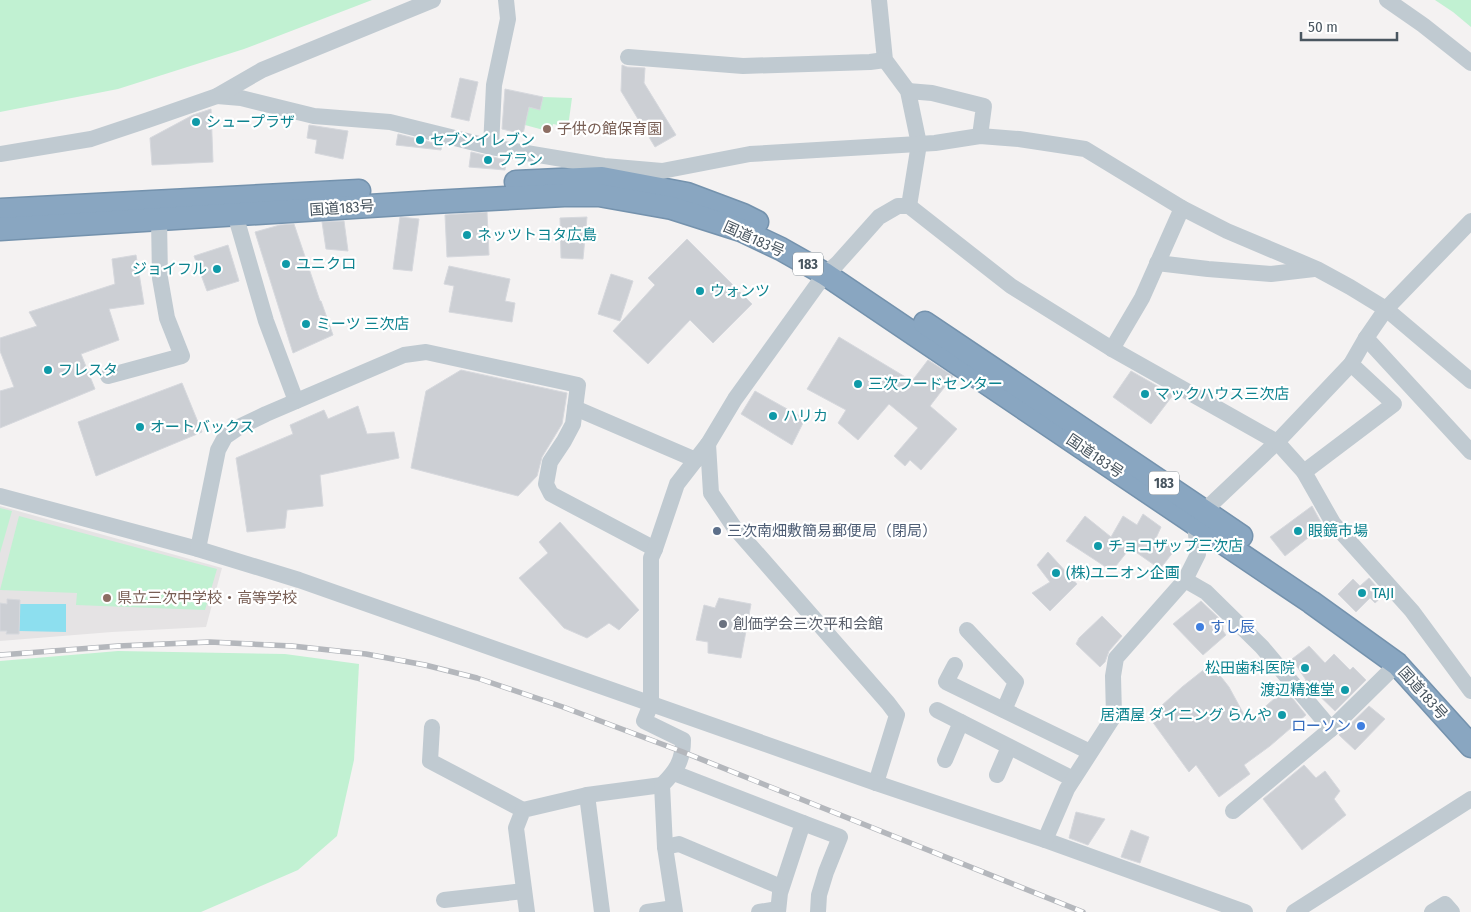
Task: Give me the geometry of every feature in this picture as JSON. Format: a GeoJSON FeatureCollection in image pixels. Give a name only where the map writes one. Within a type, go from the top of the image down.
{"type":"FeatureCollection","features":[{"type":"Feature","properties":{"kind":"highway","name":"国道183号"},"geometry":{"type":"LineString","coordinates":[[0,210],[602,180],[672,208],[741,230],[831,269],[1200,517],[1316,588],[1404,655],[1471,728]]}},
{"type":"Feature","properties":{"kind":"highway","name":"国道183号"},"geometry":{"type":"LineString","coordinates":[[0,229],[564,195],[602,180]]}},
{"type":"Feature","properties":{"kind":"highway","name":"国道183号"},"geometry":{"type":"LineString","coordinates":[[1200,517],[1311,602],[1397,664],[1471,746]]}},
{"type":"Feature","properties":{"kind":"street"},"geometry":{"type":"LineString","coordinates":[[0,154],[91,139],[217,96],[262,70],[433,0]]}},
{"type":"Feature","properties":{"kind":"street"},"geometry":{"type":"LineString","coordinates":[[491,147],[494,84],[508,19],[506,0]]}},
{"type":"Feature","properties":{"kind":"street"},"geometry":{"type":"LineString","coordinates":[[880,0],[885,60],[908,91],[919,144],[909,206]]}},
{"type":"Feature","properties":{"kind":"street"},"geometry":{"type":"LineString","coordinates":[[1387,0],[1423,25],[1471,63]]}},
{"type":"Feature","properties":{"kind":"street"},"geometry":{"type":"LineString","coordinates":[[628,57],[743,66],[885,60]]}},
{"type":"Feature","properties":{"kind":"street"},"geometry":{"type":"LineString","coordinates":[[908,91],[932,93],[984,106],[980,136]]}},
{"type":"Feature","properties":{"kind":"street"},"geometry":{"type":"LineString","coordinates":[[217,96],[241,98],[314,116],[390,122],[491,147],[602,180],[662,171],[750,154],[935,143],[980,136],[1019,139],[1085,149],[1182,208],[1228,231],[1317,269],[1350,287],[1386,309],[1471,382]]}},
{"type":"Feature","properties":{"kind":"street"},"geometry":{"type":"LineString","coordinates":[[432,726],[430,761],[523,810],[587,795],[662,786],[674,773],[683,752],[683,740],[644,721],[651,704],[651,558],[656,549],[677,484],[708,444],[735,399],[831,269],[879,217],[898,206],[909,206],[1011,286],[1112,349],[1277,442],[1304,472],[1334,523],[1412,611],[1471,691]]}},
{"type":"Feature","properties":{"kind":"street"},"geometry":{"type":"LineString","coordinates":[[1112,349],[1142,298],[1182,208]]}},
{"type":"Feature","properties":{"kind":"street"},"geometry":{"type":"LineString","coordinates":[[235,214],[266,320],[296,401]]}},
{"type":"Feature","properties":{"kind":"street"},"geometry":{"type":"LineString","coordinates":[[108,376],[182,356],[167,318],[160,278],[159,219]]}},
{"type":"Feature","properties":{"kind":"street"},"geometry":{"type":"LineString","coordinates":[[1045,840],[1067,789],[1114,716],[1113,676],[1116,658],[1185,580],[1198,554],[1200,517],[1277,442],[1350,364],[1386,309],[1471,221]]}},
{"type":"Feature","properties":{"kind":"street"},"geometry":{"type":"LineString","coordinates":[[1157,263],[1208,270],[1271,274],[1317,269]]}},
{"type":"Feature","properties":{"kind":"street"},"geometry":{"type":"LineString","coordinates":[[1366,338],[1471,452]]}},
{"type":"Feature","properties":{"kind":"street"},"geometry":{"type":"LineString","coordinates":[[198,549],[218,450],[226,437],[249,422],[404,355],[426,352],[578,385],[573,424],[550,462],[546,484],[551,494],[656,549]]}},
{"type":"Feature","properties":{"kind":"street"},"geometry":{"type":"LineString","coordinates":[[1304,472],[1394,404],[1350,364]]}},
{"type":"Feature","properties":{"kind":"street"},"geometry":{"type":"LineString","coordinates":[[575,408],[696,460]]}},
{"type":"Feature","properties":{"kind":"street"},"geometry":{"type":"LineString","coordinates":[[708,444],[711,493],[734,527],[897,715],[876,783]]}},
{"type":"Feature","properties":{"kind":"street"},"geometry":{"type":"LineString","coordinates":[[0,496],[198,549],[299,580],[876,783],[1045,840],[1236,911]]}},
{"type":"Feature","properties":{"kind":"street"},"geometry":{"type":"LineString","coordinates":[[1185,580],[1206,592],[1262,647],[1331,729]]}},
{"type":"Feature","properties":{"kind":"street"},"geometry":{"type":"LineString","coordinates":[[967,630],[1016,682],[1004,710]]}},
{"type":"Feature","properties":{"kind":"street"},"geometry":{"type":"LineString","coordinates":[[1233,811],[1331,729],[1397,664]]}},
{"type":"Feature","properties":{"kind":"street"},"geometry":{"type":"LineString","coordinates":[[955,665],[946,682],[1090,752]]}},
{"type":"Feature","properties":{"kind":"street"},"geometry":{"type":"LineString","coordinates":[[937,710],[1073,779]]}},
{"type":"Feature","properties":{"kind":"street"},"geometry":{"type":"LineString","coordinates":[[945,760],[961,722]]}},
{"type":"Feature","properties":{"kind":"street"},"geometry":{"type":"LineString","coordinates":[[997,775],[1010,747]]}},
{"type":"Feature","properties":{"kind":"street"},"geometry":{"type":"LineString","coordinates":[[674,773],[840,837],[818,895],[818,912]]}},
{"type":"Feature","properties":{"kind":"street"},"geometry":{"type":"LineString","coordinates":[[647,912],[674,910],[665,846],[662,786]]}},
{"type":"Feature","properties":{"kind":"street"},"geometry":{"type":"LineString","coordinates":[[587,795],[602,912]]}},
{"type":"Feature","properties":{"kind":"street"},"geometry":{"type":"LineString","coordinates":[[1294,912],[1471,799]]}},
{"type":"Feature","properties":{"kind":"street"},"geometry":{"type":"LineString","coordinates":[[523,810],[516,828],[527,912]]}},
{"type":"Feature","properties":{"kind":"street"},"geometry":{"type":"LineString","coordinates":[[759,912],[778,911],[781,887],[803,823]]}},
{"type":"Feature","properties":{"kind":"street"},"geometry":{"type":"LineString","coordinates":[[665,846],[679,844],[781,887]]}},
{"type":"Feature","properties":{"kind":"street"},"geometry":{"type":"LineString","coordinates":[[444,900],[524,891]]}},
{"type":"Feature","properties":{"kind":"street"},"geometry":{"type":"LineString","coordinates":[[1432,912],[1445,904],[1452,912]]}},
{"type":"Feature","properties":{"kind":"shaded area","name":"県立三次中学校・高等学校"},"geometry":{"type":"Polygon","coordinates":[[[0,506],[222,568],[206,627],[0,641],[0,506]]]}},
{"type":"Feature","properties":{"kind":"green space"},"geometry":{"type":"Polygon","coordinates":[[[0,0],[372,0],[244,49],[118,89],[0,112],[0,0]]]}},
{"type":"Feature","properties":{"kind":"green space"},"geometry":{"type":"Polygon","coordinates":[[[1435,0],[1471,0],[1471,27],[1453,12],[1435,0]]]}},
{"type":"Feature","properties":{"kind":"green space"},"geometry":{"type":"Polygon","coordinates":[[[543,97],[572,98],[568,127],[553,124],[551,132],[525,125],[529,107],[540,110],[543,97]]]}},
{"type":"Feature","properties":{"kind":"green space"},"geometry":{"type":"Polygon","coordinates":[[[0,508],[12,511],[0,553],[0,508]]]}},
{"type":"Feature","properties":{"kind":"green space"},"geometry":{"type":"Polygon","coordinates":[[[19,516],[217,569],[205,610],[76,605],[77,593],[0,590],[19,516]]]}},
{"type":"Feature","properties":{"kind":"green space"},"geometry":{"type":"Polygon","coordinates":[[[118,651],[285,654],[359,664],[354,760],[337,836],[298,870],[201,912],[0,912],[0,661],[118,651]]]}},
{"type":"Feature","properties":{"kind":"water"},"geometry":{"type":"Polygon","coordinates":[[[20,604],[66,604],[66,632],[19,631],[20,604]]]}},
{"type":"Feature","properties":{"kind":"building"},"geometry":{"type":"Polygon","coordinates":[[[622,65],[645,68],[644,83],[676,135],[655,147],[621,91],[622,65]]]}},
{"type":"Feature","properties":{"kind":"building"},"geometry":{"type":"Polygon","coordinates":[[[460,78],[478,82],[469,121],[451,117],[460,78]]]}},
{"type":"Feature","properties":{"kind":"building"},"geometry":{"type":"Polygon","coordinates":[[[505,89],[543,97],[540,110],[529,107],[523,134],[502,129],[505,89]]]}},
{"type":"Feature","properties":{"kind":"building","name":"シュープラザ"},"geometry":{"type":"Polygon","coordinates":[[[211,109],[213,162],[152,165],[150,138],[193,115],[211,109]]]}},
{"type":"Feature","properties":{"kind":"building"},"geometry":{"type":"Polygon","coordinates":[[[309,125],[348,131],[343,159],[315,153],[317,140],[307,138],[309,125]]]}},
{"type":"Feature","properties":{"kind":"building"},"geometry":{"type":"Polygon","coordinates":[[[398,134],[442,145],[441,150],[396,145],[398,134]]]}},
{"type":"Feature","properties":{"kind":"building","name":"ブラン"},"geometry":{"type":"Polygon","coordinates":[[[471,152],[506,160],[505,170],[469,167],[471,152]]]}},
{"type":"Feature","properties":{"kind":"building","name":"ネッツトヨタ広島"},"geometry":{"type":"Polygon","coordinates":[[[487,212],[489,255],[447,257],[445,215],[487,212]]]}},
{"type":"Feature","properties":{"kind":"building"},"geometry":{"type":"Polygon","coordinates":[[[400,217],[419,219],[412,271],[393,269],[400,217]]]}},
{"type":"Feature","properties":{"kind":"building"},"geometry":{"type":"Polygon","coordinates":[[[587,217],[583,259],[561,258],[560,218],[587,217]]]}},
{"type":"Feature","properties":{"kind":"building"},"geometry":{"type":"Polygon","coordinates":[[[344,221],[348,251],[326,249],[322,222],[344,221]]]}},
{"type":"Feature","properties":{"kind":"building","name":"ユニクロ"},"geometry":{"type":"Polygon","coordinates":[[[294,224],[333,335],[293,353],[255,232],[280,225],[294,224]]]}},
{"type":"Feature","properties":{"kind":"building","name":"ウォンツ"},"geometry":{"type":"Polygon","coordinates":[[[687,239],[752,304],[713,343],[690,320],[648,364],[613,331],[655,285],[648,278],[687,239]]]}},
{"type":"Feature","properties":{"kind":"building","name":"ジョイフル"},"geometry":{"type":"Polygon","coordinates":[[[228,245],[239,281],[207,291],[194,256],[228,245]]]}},
{"type":"Feature","properties":{"kind":"building","name":"フレスタ"},"geometry":{"type":"Polygon","coordinates":[[[136,255],[144,304],[109,309],[119,340],[81,354],[95,389],[0,428],[0,391],[14,387],[0,351],[0,338],[37,326],[29,312],[115,284],[112,259],[136,255]]]}},
{"type":"Feature","properties":{"kind":"building"},"geometry":{"type":"Polygon","coordinates":[[[449,266],[510,279],[505,301],[515,303],[512,322],[449,312],[454,286],[444,284],[449,266]]]}},
{"type":"Feature","properties":{"kind":"building"},"geometry":{"type":"Polygon","coordinates":[[[611,274],[633,281],[620,321],[598,314],[611,274]]]}},
{"type":"Feature","properties":{"kind":"building"},"geometry":{"type":"Polygon","coordinates":[[[839,337],[912,381],[928,360],[953,376],[930,406],[957,429],[921,470],[910,460],[905,466],[894,456],[918,428],[889,404],[858,440],[838,423],[846,410],[807,389],[839,337]]]}},
{"type":"Feature","properties":{"kind":"building"},"geometry":{"type":"Polygon","coordinates":[[[461,370],[567,393],[562,424],[542,457],[537,476],[518,496],[411,468],[426,391],[461,370]]]}},
{"type":"Feature","properties":{"kind":"building","name":"マックハウス三次店"},"geometry":{"type":"Polygon","coordinates":[[[1131,371],[1173,395],[1151,424],[1113,397],[1131,371]]]}},
{"type":"Feature","properties":{"kind":"building","name":"オートバックス"},"geometry":{"type":"Polygon","coordinates":[[[182,383],[202,432],[96,476],[78,422],[182,383]]]}},
{"type":"Feature","properties":{"kind":"building","name":"ハリカ"},"geometry":{"type":"Polygon","coordinates":[[[755,391],[805,419],[792,445],[741,414],[755,391]]]}},
{"type":"Feature","properties":{"kind":"building"},"geometry":{"type":"Polygon","coordinates":[[[358,406],[367,434],[394,432],[399,458],[320,475],[323,506],[287,510],[285,528],[247,532],[236,458],[293,434],[290,425],[324,410],[328,419],[358,406]]]}},
{"type":"Feature","properties":{"kind":"building","name":"眼鏡市場"},"geometry":{"type":"Polygon","coordinates":[[[1312,506],[1323,526],[1285,556],[1270,537],[1312,506]]]}},
{"type":"Feature","properties":{"kind":"building"},"geometry":{"type":"Polygon","coordinates":[[[1143,514],[1161,527],[1156,538],[1177,547],[1160,569],[1130,548],[1112,571],[1066,541],[1085,516],[1111,537],[1123,516],[1137,525],[1143,514]]]}},
{"type":"Feature","properties":{"kind":"building"},"geometry":{"type":"Polygon","coordinates":[[[560,522],[639,610],[619,630],[609,623],[587,638],[564,628],[519,578],[548,553],[539,542],[560,522]]]}},
{"type":"Feature","properties":{"kind":"building","name":"(株)ユニオン企画"},"geometry":{"type":"Polygon","coordinates":[[[1048,552],[1077,584],[1050,611],[1032,593],[1050,582],[1037,565],[1048,552]]]}},
{"type":"Feature","properties":{"kind":"building","name":"TAJI"},"geometry":{"type":"Polygon","coordinates":[[[1369,578],[1384,595],[1375,603],[1370,598],[1356,612],[1338,594],[1353,579],[1360,586],[1369,578]]]}},
{"type":"Feature","properties":{"kind":"building","name":"創価学会三次平和会館"},"geometry":{"type":"Polygon","coordinates":[[[719,598],[751,604],[741,658],[708,653],[708,642],[696,640],[704,605],[715,608],[719,598]]]}},
{"type":"Feature","properties":{"kind":"building"},"geometry":{"type":"Polygon","coordinates":[[[7,599],[20,600],[19,634],[6,634],[7,631],[0,631],[0,603],[7,604],[7,599]]]}},
{"type":"Feature","properties":{"kind":"building","name":"すし辰"},"geometry":{"type":"Polygon","coordinates":[[[1201,601],[1223,622],[1223,631],[1226,635],[1203,655],[1173,624],[1201,601]]]}},
{"type":"Feature","properties":{"kind":"building"},"geometry":{"type":"Polygon","coordinates":[[[1102,616],[1122,636],[1109,651],[1105,662],[1100,667],[1076,644],[1079,638],[1102,616]]]}},
{"type":"Feature","properties":{"kind":"building"},"geometry":{"type":"Polygon","coordinates":[[[1309,646],[1325,663],[1334,654],[1350,670],[1353,667],[1366,680],[1335,711],[1305,682],[1306,680],[1292,659],[1309,646]]]}},
{"type":"Feature","properties":{"kind":"building"},"geometry":{"type":"Polygon","coordinates":[[[1211,664],[1229,687],[1248,722],[1285,689],[1306,715],[1270,746],[1244,765],[1250,774],[1219,797],[1196,765],[1189,772],[1149,717],[1211,664]]]}},
{"type":"Feature","properties":{"kind":"building","name":"ローソン"},"geometry":{"type":"Polygon","coordinates":[[[1369,706],[1385,719],[1355,750],[1339,735],[1369,706]]]}},
{"type":"Feature","properties":{"kind":"building"},"geometry":{"type":"Polygon","coordinates":[[[1304,765],[1316,778],[1325,771],[1340,791],[1334,799],[1346,815],[1302,850],[1263,799],[1304,765]]]}},
{"type":"Feature","properties":{"kind":"building"},"geometry":{"type":"Polygon","coordinates":[[[1076,812],[1105,819],[1088,845],[1069,838],[1076,812]]]}},
{"type":"Feature","properties":{"kind":"building"},"geometry":{"type":"Polygon","coordinates":[[[1131,830],[1149,837],[1140,863],[1121,857],[1131,830]]]}},
{"type":"Feature","properties":{"kind":"railway"},"geometry":{"type":"LineString","coordinates":[[0,655],[118,646],[210,642],[292,646],[366,654],[425,665],[477,678],[563,707],[683,752],[1083,912]]}},
{"type":"Feature","properties":{"kind":"place","name":"シュープラザ"},"geometry":{"type":"Point","coordinates":[196,122]}},
{"type":"Feature","properties":{"kind":"place","name":"子供の館保育園"},"geometry":{"type":"Point","coordinates":[547,129]}},
{"type":"Feature","properties":{"kind":"place","name":"セブンイレブン"},"geometry":{"type":"Point","coordinates":[420,140]}},
{"type":"Feature","properties":{"kind":"place","name":"ブラン"},"geometry":{"type":"Point","coordinates":[488,160]}},
{"type":"Feature","properties":{"kind":"place","name":"ネッツトヨタ広島"},"geometry":{"type":"Point","coordinates":[467,235]}},
{"type":"Feature","properties":{"kind":"place","name":"ユニクロ"},"geometry":{"type":"Point","coordinates":[286,264]}},
{"type":"Feature","properties":{"kind":"place","name":"ジョイフル"},"geometry":{"type":"Point","coordinates":[217,269]}},
{"type":"Feature","properties":{"kind":"place","name":"ウォンツ"},"geometry":{"type":"Point","coordinates":[700,291]}},
{"type":"Feature","properties":{"kind":"place","name":"ミーツ 三次店"},"geometry":{"type":"Point","coordinates":[306,324]}},
{"type":"Feature","properties":{"kind":"place","name":"フレスタ"},"geometry":{"type":"Point","coordinates":[48,370]}},
{"type":"Feature","properties":{"kind":"place","name":"三次フードセンター"},"geometry":{"type":"Point","coordinates":[858,384]}},
{"type":"Feature","properties":{"kind":"place","name":"マックハウス三次店"},"geometry":{"type":"Point","coordinates":[1145,394]}},
{"type":"Feature","properties":{"kind":"place","name":"ハリカ"},"geometry":{"type":"Point","coordinates":[773,416]}},
{"type":"Feature","properties":{"kind":"place","name":"オートバックス"},"geometry":{"type":"Point","coordinates":[140,427]}},
{"type":"Feature","properties":{"kind":"place","name":"三次南畑敷簡易郵便局（閉局）"},"geometry":{"type":"Point","coordinates":[717,531]}},
{"type":"Feature","properties":{"kind":"place","name":"眼鏡市場"},"geometry":{"type":"Point","coordinates":[1298,531]}},
{"type":"Feature","properties":{"kind":"place","name":"チョコザップ三次店"},"geometry":{"type":"Point","coordinates":[1098,546]}},
{"type":"Feature","properties":{"kind":"place","name":"(株)ユニオン企画"},"geometry":{"type":"Point","coordinates":[1056,573]}},
{"type":"Feature","properties":{"kind":"place","name":"TAJI"},"geometry":{"type":"Point","coordinates":[1362,593]}},
{"type":"Feature","properties":{"kind":"place","name":"県立三次中学校・高等学校"},"geometry":{"type":"Point","coordinates":[107,598]}},
{"type":"Feature","properties":{"kind":"place","name":"創価学会三次平和会館"},"geometry":{"type":"Point","coordinates":[723,624]}},
{"type":"Feature","properties":{"kind":"place","name":"すし辰"},"geometry":{"type":"Point","coordinates":[1200,627]}},
{"type":"Feature","properties":{"kind":"place","name":"松田歯科医院"},"geometry":{"type":"Point","coordinates":[1305,668]}},
{"type":"Feature","properties":{"kind":"place","name":"渡辺精進堂"},"geometry":{"type":"Point","coordinates":[1345,690]}},
{"type":"Feature","properties":{"kind":"place","name":"居酒屋 ダイニング らんや"},"geometry":{"type":"Point","coordinates":[1282,715]}},
{"type":"Feature","properties":{"kind":"place","name":"ローソン"},"geometry":{"type":"Point","coordinates":[1361,726]}}]}
